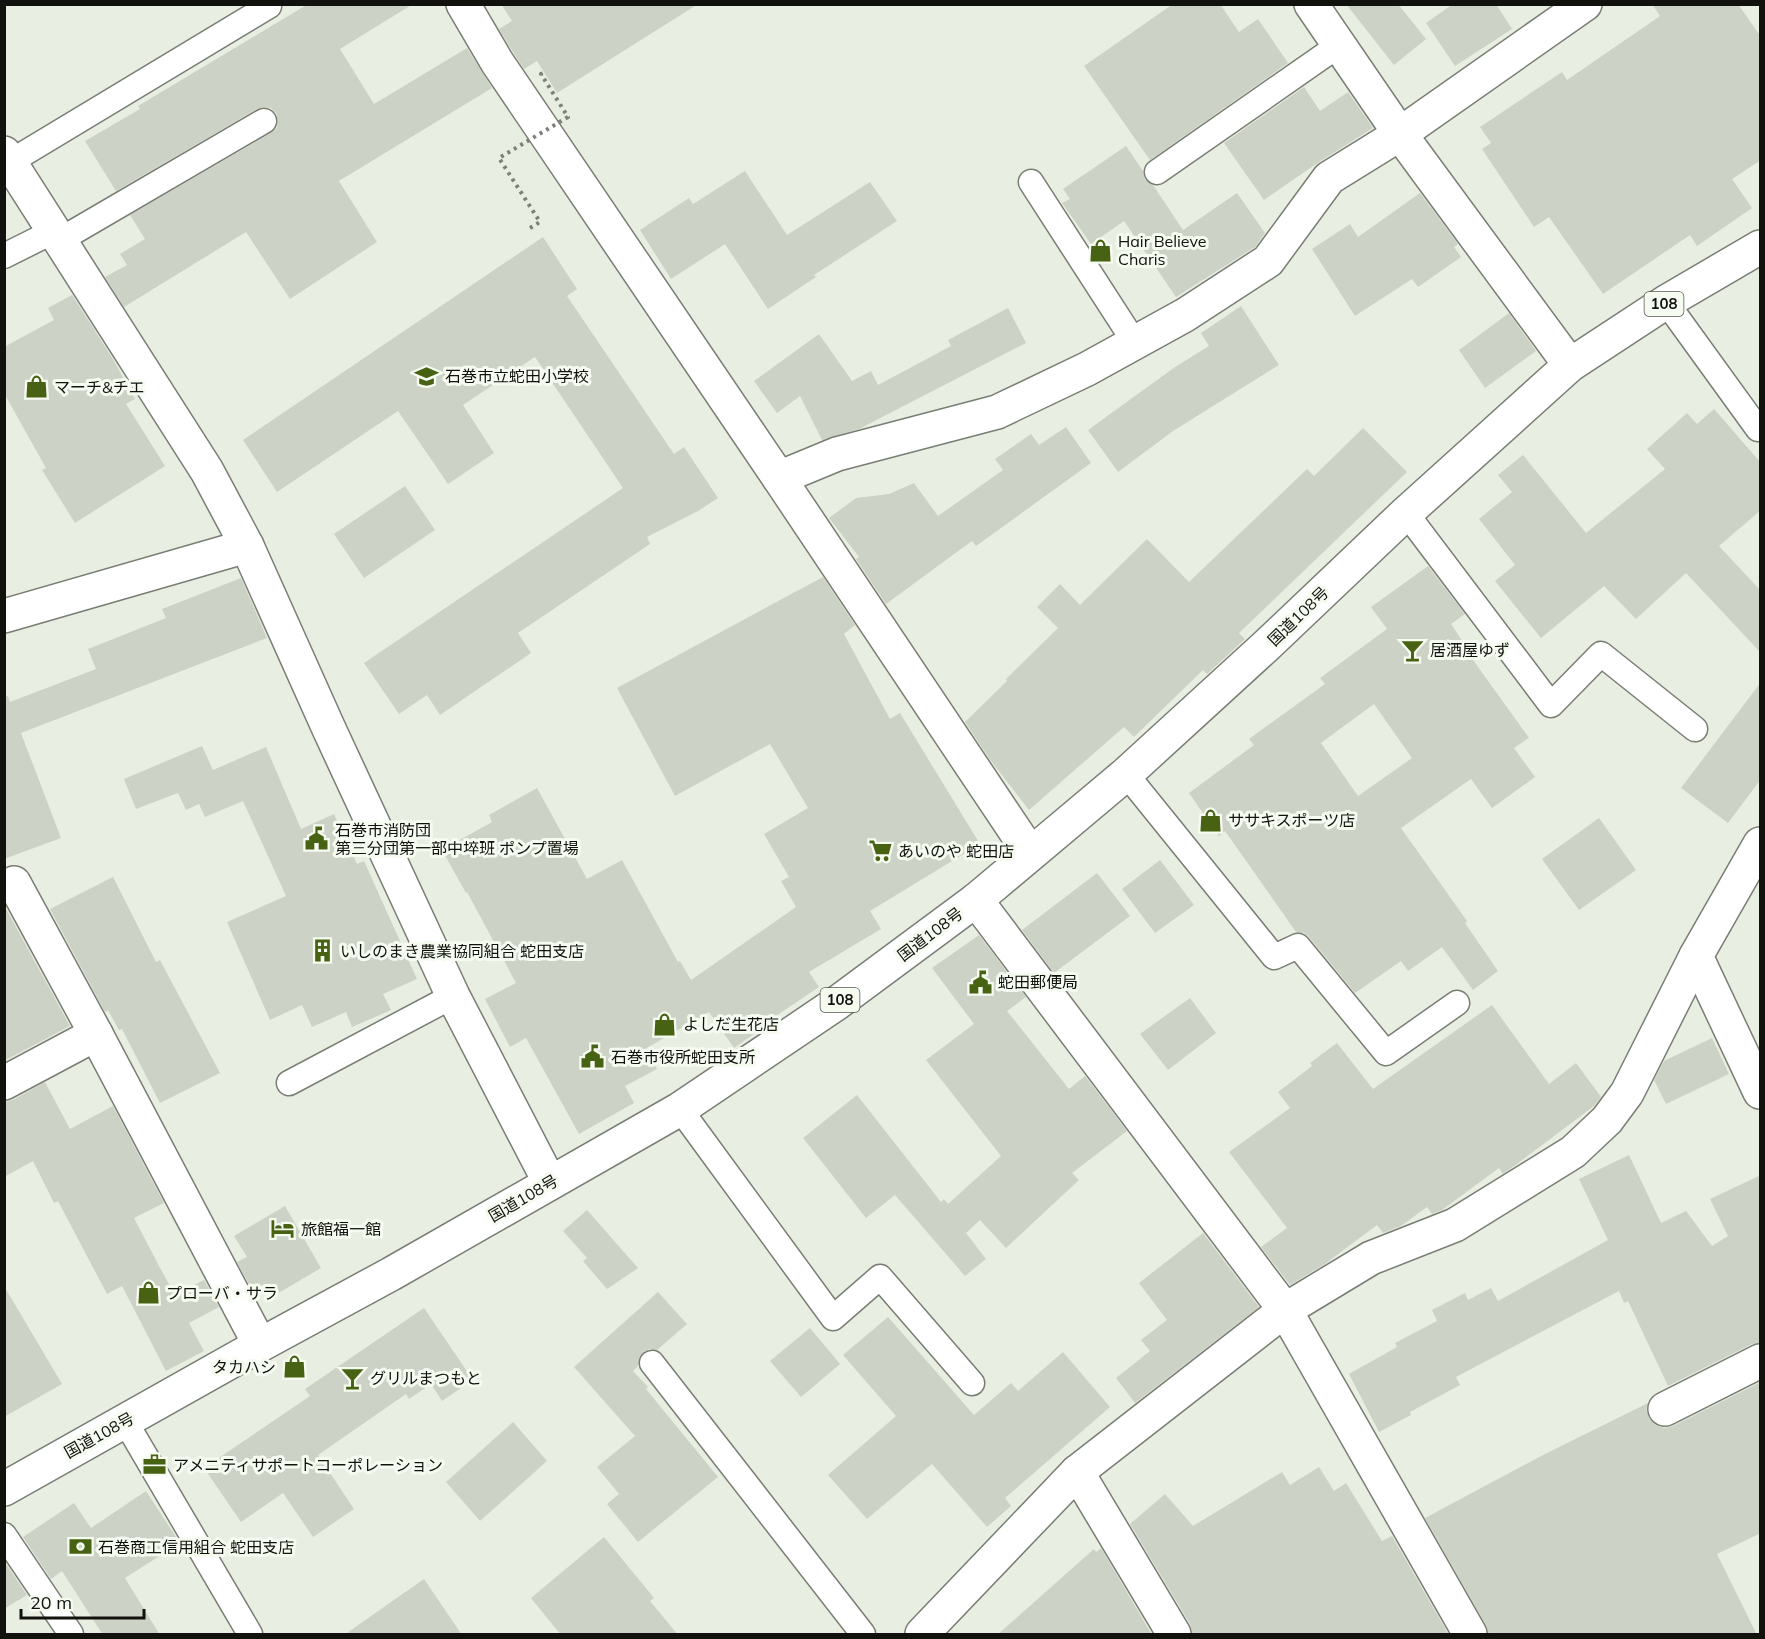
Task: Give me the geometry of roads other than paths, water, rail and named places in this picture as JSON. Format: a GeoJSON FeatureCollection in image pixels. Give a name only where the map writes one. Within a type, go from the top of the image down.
{"type":"FeatureCollection","features":[{"type":"Feature","properties":{"kind":"main road"},"geometry":{"type":"LineString","coordinates":[[463,4],[497,62],[1030,854]]}},
{"type":"Feature","properties":{"kind":"main road"},"geometry":{"type":"LineString","coordinates":[[1311,4],[1400,134],[1570,365]]}},
{"type":"Feature","properties":{"kind":"main road"},"geometry":{"type":"LineString","coordinates":[[779,478],[837,454],[997,411],[1088,369],[1185,315],[1268,261],[1329,178],[1400,134],[1586,4]]}},
{"type":"Feature","properties":{"kind":"main road"},"geometry":{"type":"LineString","coordinates":[[7,157],[207,471],[248,546],[329,729],[453,996],[550,1183]]}},
{"type":"Feature","properties":{"kind":"main road","name":"国道108号"},"geometry":{"type":"LineString","coordinates":[[4,1489],[391,1274],[680,1109],[837,1003],[976,900],[1126,774],[1266,646],[1406,513],[1570,365],[1666,302],[1761,247]]}},
{"type":"Feature","properties":{"kind":"main road"},"geometry":{"type":"LineString","coordinates":[[4,616],[248,546]]}},
{"type":"Feature","properties":{"kind":"main road"},"geometry":{"type":"LineString","coordinates":[[922,1635],[1077,1472],[1285,1310],[1371,1258],[1455,1225],[1573,1152],[1607,1120],[1627,1093],[1696,956],[1761,844]]}},
{"type":"Feature","properties":{"kind":"main road"},"geometry":{"type":"LineString","coordinates":[[14,883],[260,1345]]}},
{"type":"Feature","properties":{"kind":"main road"},"geometry":{"type":"LineString","coordinates":[[976,900],[1285,1310],[1470,1635]]}},
{"type":"Feature","properties":{"kind":"main road"},"geometry":{"type":"LineString","coordinates":[[1696,956],[1761,1092]]}},
{"type":"Feature","properties":{"kind":"main road"},"geometry":{"type":"LineString","coordinates":[[4,1083],[96,1034]]}},
{"type":"Feature","properties":{"kind":"main road"},"geometry":{"type":"LineString","coordinates":[[1665,1409],[1761,1361]]}},
{"type":"Feature","properties":{"kind":"main road"},"geometry":{"type":"LineString","coordinates":[[1077,1472],[1174,1635]]}},
{"type":"Feature","properties":{"kind":"lane"},"geometry":{"type":"LineString","coordinates":[[7,157],[269,6]]}},
{"type":"Feature","properties":{"kind":"lane"},"geometry":{"type":"LineString","coordinates":[[1157,172],[1339,45]]}},
{"type":"Feature","properties":{"kind":"lane"},"geometry":{"type":"LineString","coordinates":[[4,256],[57,236],[264,121]]}},
{"type":"Feature","properties":{"kind":"lane"},"geometry":{"type":"LineString","coordinates":[[1031,182],[1135,343]]}},
{"type":"Feature","properties":{"kind":"lane"},"geometry":{"type":"LineString","coordinates":[[1666,302],[1758,429]]}},
{"type":"Feature","properties":{"kind":"lane"},"geometry":{"type":"LineString","coordinates":[[1406,513],[1551,705],[1601,654],[1695,729]]}},
{"type":"Feature","properties":{"kind":"lane"},"geometry":{"type":"LineString","coordinates":[[1126,774],[1274,957],[1298,946],[1386,1053],[1457,1003]]}},
{"type":"Feature","properties":{"kind":"lane"},"geometry":{"type":"LineString","coordinates":[[289,1083],[453,996]]}},
{"type":"Feature","properties":{"kind":"lane"},"geometry":{"type":"LineString","coordinates":[[680,1109],[833,1318],[880,1277],[972,1383]]}},
{"type":"Feature","properties":{"kind":"lane"},"geometry":{"type":"LineString","coordinates":[[652,1363],[863,1635]]}},
{"type":"Feature","properties":{"kind":"lane"},"geometry":{"type":"LineString","coordinates":[[125,1420],[250,1635]]}},
{"type":"Feature","properties":{"kind":"lane"},"geometry":{"type":"LineString","coordinates":[[4,1535],[71,1635]]}},
{"type":"Feature","properties":{"kind":"place","name":"Hair Believe Charis"},"geometry":{"type":"Point","coordinates":[1100,250]}},
{"type":"Feature","properties":{"kind":"place","name":"石巻市立蛇田小学校"},"geometry":{"type":"Point","coordinates":[427,376]}},
{"type":"Feature","properties":{"kind":"place","name":"マーチ&チエ"},"geometry":{"type":"Point","coordinates":[36,387]}},
{"type":"Feature","properties":{"kind":"place","name":"居酒屋ゆず"},"geometry":{"type":"Point","coordinates":[1412,650]}},
{"type":"Feature","properties":{"kind":"place","name":"ササキスポーツ店"},"geometry":{"type":"Point","coordinates":[1210,820]}},
{"type":"Feature","properties":{"kind":"place","name":"石巻市消防団 第三分団第一部中埣班 ポンプ置場"},"geometry":{"type":"Point","coordinates":[317,839]}},
{"type":"Feature","properties":{"kind":"place","name":"あいのや 蛇田店"},"geometry":{"type":"Point","coordinates":[880,851]}},
{"type":"Feature","properties":{"kind":"place","name":"いしのまき農業協同組合 蛇田支店"},"geometry":{"type":"Point","coordinates":[322,951]}},
{"type":"Feature","properties":{"kind":"place","name":"蛇田郵便局"},"geometry":{"type":"Point","coordinates":[980,982]}},
{"type":"Feature","properties":{"kind":"place","name":"よしだ生花店"},"geometry":{"type":"Point","coordinates":[665,1024]}},
{"type":"Feature","properties":{"kind":"place","name":"石巻市役所蛇田支所"},"geometry":{"type":"Point","coordinates":[593,1057]}},
{"type":"Feature","properties":{"kind":"place","name":"旅館福一館"},"geometry":{"type":"Point","coordinates":[283,1229]}},
{"type":"Feature","properties":{"kind":"place","name":"プローバ・サラ"},"geometry":{"type":"Point","coordinates":[148,1293]}},
{"type":"Feature","properties":{"kind":"place","name":"タカハシ"},"geometry":{"type":"Point","coordinates":[294,1367]}},
{"type":"Feature","properties":{"kind":"place","name":"グリルまつもと"},"geometry":{"type":"Point","coordinates":[352,1378]}},
{"type":"Feature","properties":{"kind":"place","name":"アメニティサポートコーポレーション"},"geometry":{"type":"Point","coordinates":[155,1465]}},
{"type":"Feature","properties":{"kind":"place","name":"石巻商工信用組合 蛇田支店"},"geometry":{"type":"Point","coordinates":[80,1547]}}]}
